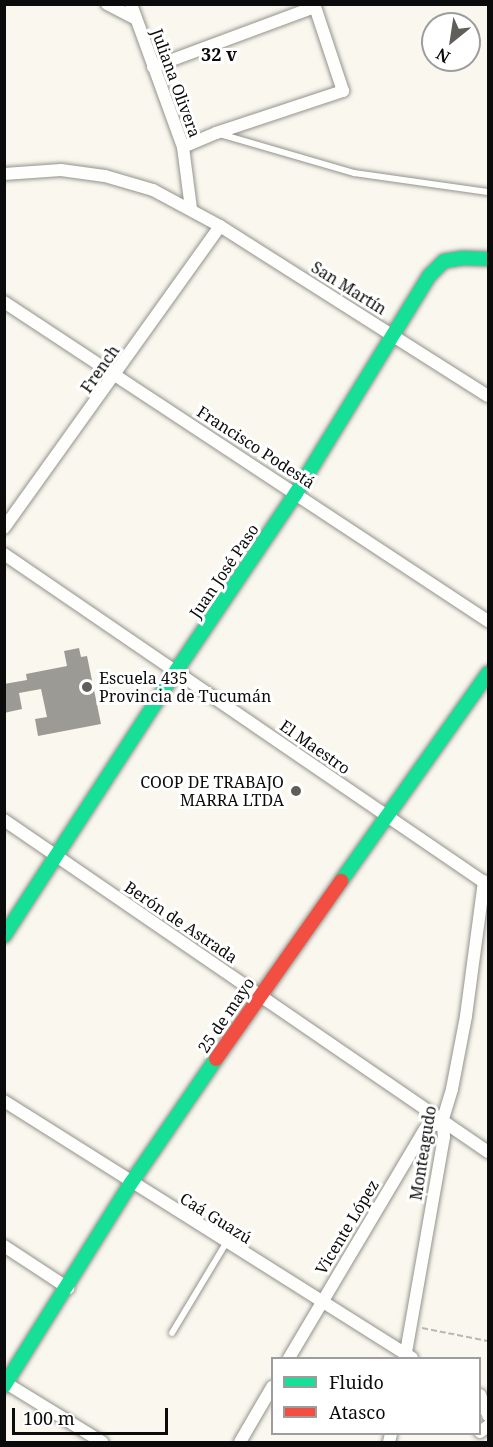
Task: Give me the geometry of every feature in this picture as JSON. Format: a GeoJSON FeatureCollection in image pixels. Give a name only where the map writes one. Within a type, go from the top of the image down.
{"type":"FeatureCollection","features":[{"type":"Feature","properties":{"kind":"street"},"geometry":{"type":"LineString","coordinates":[[107,4],[135,18]]}},
{"type":"Feature","properties":{"kind":"street","name":"Juliana Olivera"},"geometry":{"type":"LineString","coordinates":[[131,4],[183,147],[191,210]]}},
{"type":"Feature","properties":{"kind":"street"},"geometry":{"type":"LineString","coordinates":[[153,67],[314,6],[343,91],[216,133],[183,147]]}},
{"type":"Feature","properties":{"kind":"street","name":"San Martín"},"geometry":{"type":"LineString","coordinates":[[4,174],[61,170],[105,176],[153,190],[220,226],[489,396]]}},
{"type":"Feature","properties":{"kind":"street","name":"French"},"geometry":{"type":"LineString","coordinates":[[4,528],[116,375],[220,226]]}},
{"type":"Feature","properties":{"kind":"street","name":"Juan José Paso"},"geometry":{"type":"LineString","coordinates":[[4,936],[176,671],[296,493],[395,336],[429,276],[444,261],[463,258],[489,259]]}},
{"type":"Feature","properties":{"kind":"street","name":"Francisco Podestá"},"geometry":{"type":"LineString","coordinates":[[4,302],[489,621]]}},
{"type":"Feature","properties":{"kind":"street","name":"El Maestro"},"geometry":{"type":"LineString","coordinates":[[4,554],[486,883]]}},
{"type":"Feature","properties":{"kind":"street","name":"25 de mayo"},"geometry":{"type":"LineString","coordinates":[[5,1384],[68,1288],[131,1184],[385,816],[489,673]]}},
{"type":"Feature","properties":{"kind":"street","name":"Berón de Astrada"},"geometry":{"type":"LineString","coordinates":[[4,820],[489,1152]]}},
{"type":"Feature","properties":{"kind":"street","name":"Monteagudo"},"geometry":{"type":"LineString","coordinates":[[408,1357],[411,1326],[444,1136],[442,1122],[452,1089],[466,1016],[486,883]]}},
{"type":"Feature","properties":{"kind":"street","name":"Caá Guazú"},"geometry":{"type":"LineString","coordinates":[[4,1101],[131,1184],[406,1357]]}},
{"type":"Feature","properties":{"kind":"street","name":"Vicente López"},"geometry":{"type":"LineString","coordinates":[[290,1357],[425,1129],[442,1122]]}},
{"type":"Feature","properties":{"kind":"street"},"geometry":{"type":"LineString","coordinates":[[4,1246],[68,1288]]}},
{"type":"Feature","properties":{"kind":"street"},"geometry":{"type":"LineString","coordinates":[[5,1384],[102,1443]]}},
{"type":"Feature","properties":{"kind":"street"},"geometry":{"type":"LineString","coordinates":[[240,1443],[271,1390]]}},
{"type":"Feature","properties":{"kind":"street"},"geometry":{"type":"LineString","coordinates":[[481,1397],[489,1415]]}},
{"type":"Feature","properties":{"kind":"lane"},"geometry":{"type":"LineString","coordinates":[[216,133],[354,173],[489,192]]}},
{"type":"Feature","properties":{"kind":"lane"},"geometry":{"type":"LineString","coordinates":[[172,1333],[226,1243]]}},
{"type":"Feature","properties":{"kind":"path"},"geometry":{"type":"LineString","coordinates":[[411,1326],[489,1341]]}},
{"type":"Feature","properties":{"kind":"building"},"geometry":{"type":"Polygon","coordinates":[[[79,648],[81,657],[87,656],[101,724],[38,736],[35,719],[47,717],[41,689],[19,693],[22,709],[4,713],[4,684],[27,680],[26,674],[67,666],[64,651],[79,648]]]}},
{"type":"Feature","properties":{"kind":"traffic: fast"},"geometry":{"type":"LineString","coordinates":[[4,936],[176,671],[296,493],[429,276],[444,261],[463,258],[488,259]]}},
{"type":"Feature","properties":{"kind":"traffic: fast"},"geometry":{"type":"LineString","coordinates":[[341,881],[488,673]]}},
{"type":"Feature","properties":{"kind":"traffic: fast"},"geometry":{"type":"LineString","coordinates":[[4,1386],[131,1183],[216,1059]]}},
{"type":"Feature","properties":{"kind":"traffic: jam"},"geometry":{"type":"LineString","coordinates":[[216,1059],[341,881]]}},
{"type":"Feature","properties":{"kind":"place","name":"Escuela 435 Provincia de Tucumán"},"geometry":{"type":"Point","coordinates":[87,687]}},
{"type":"Feature","properties":{"kind":"place","name":"COOP DE TRABAJO MARRA LTDA"},"geometry":{"type":"Point","coordinates":[296,791]}},
{"type":"Feature","properties":{"kind":"district","name":"32 v"},"geometry":{"type":"Point","coordinates":[219,54]}}]}
